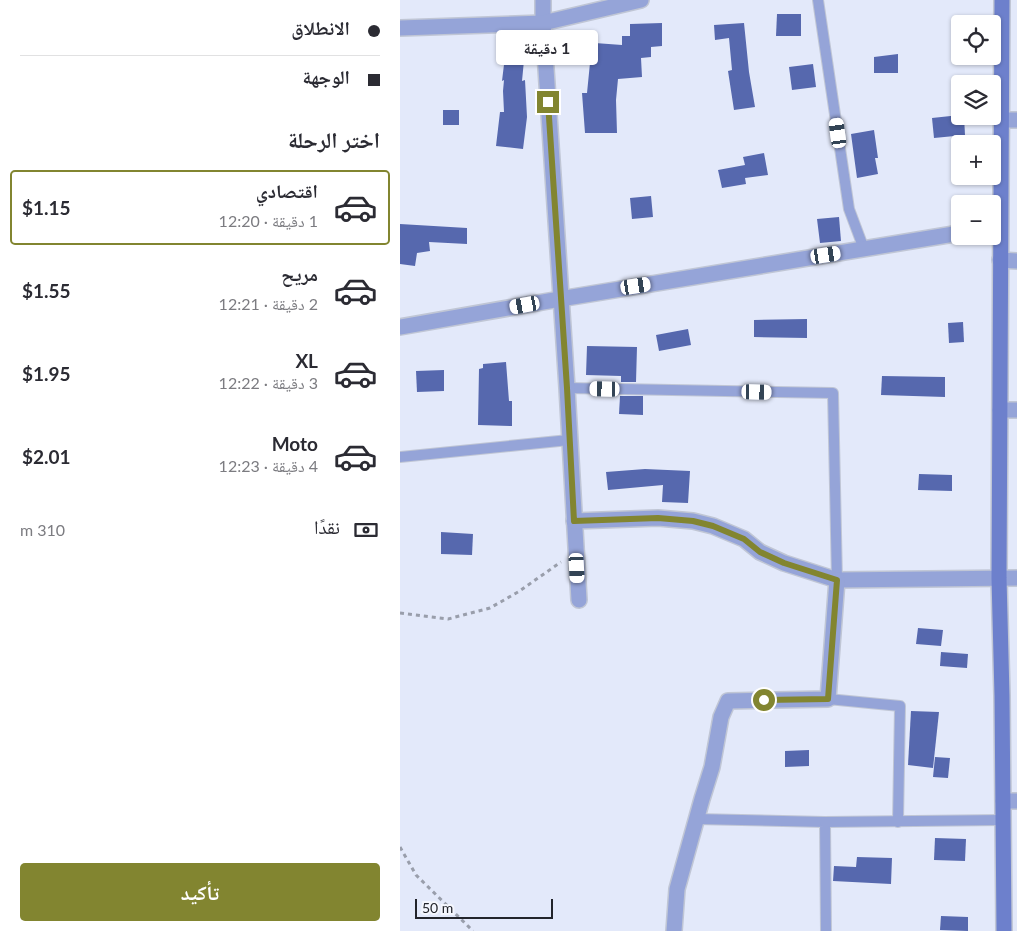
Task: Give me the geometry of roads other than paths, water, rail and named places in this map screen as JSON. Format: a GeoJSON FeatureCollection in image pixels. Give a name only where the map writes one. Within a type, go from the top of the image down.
{"type":"FeatureCollection","features":[{"type":"Feature","properties":{"kind":"street"},"geometry":{"type":"LineString","coordinates":[[543,0],[579,600]]}},
{"type":"Feature","properties":{"kind":"street"},"geometry":{"type":"LineString","coordinates":[[400,28],[543,23],[641,0]]}},
{"type":"Feature","properties":{"kind":"street"},"geometry":{"type":"LineString","coordinates":[[1002,0],[1001,120],[1017,120]]}},
{"type":"Feature","properties":{"kind":"street"},"geometry":{"type":"LineString","coordinates":[[997,195],[1001,125]]}},
{"type":"Feature","properties":{"kind":"street"},"geometry":{"type":"LineString","coordinates":[[400,328],[560,299],[951,234]]}},
{"type":"Feature","properties":{"kind":"street"},"geometry":{"type":"LineString","coordinates":[[998,245],[1000,260],[1000,578],[1010,801],[1003,820],[1004,931]]}},
{"type":"Feature","properties":{"kind":"street"},"geometry":{"type":"LineString","coordinates":[[1000,260],[1017,261]]}},
{"type":"Feature","properties":{"kind":"street"},"geometry":{"type":"LineString","coordinates":[[1000,410],[1017,410]]}},
{"type":"Feature","properties":{"kind":"street"},"geometry":{"type":"LineString","coordinates":[[574,521],[658,518],[693,521],[713,526],[744,539],[760,552],[784,563],[837,580],[1017,578]]}},
{"type":"Feature","properties":{"kind":"street"},"geometry":{"type":"LineString","coordinates":[[674,931],[677,889],[712,767],[721,717],[728,701],[828,699],[837,580]]}},
{"type":"Feature","properties":{"kind":"lane"},"geometry":{"type":"LineString","coordinates":[[818,0],[849,209],[864,249]]}},
{"type":"Feature","properties":{"kind":"lane"},"geometry":{"type":"LineString","coordinates":[[567,388],[833,394],[837,580]]}},
{"type":"Feature","properties":{"kind":"lane"},"geometry":{"type":"LineString","coordinates":[[400,457],[569,440]]}},
{"type":"Feature","properties":{"kind":"lane"},"geometry":{"type":"LineString","coordinates":[[828,699],[900,706],[898,822]]}},
{"type":"Feature","properties":{"kind":"lane"},"geometry":{"type":"LineString","coordinates":[[696,819],[825,822],[1003,820]]}},
{"type":"Feature","properties":{"kind":"lane"},"geometry":{"type":"LineString","coordinates":[[825,822],[826,931]]}}]}
